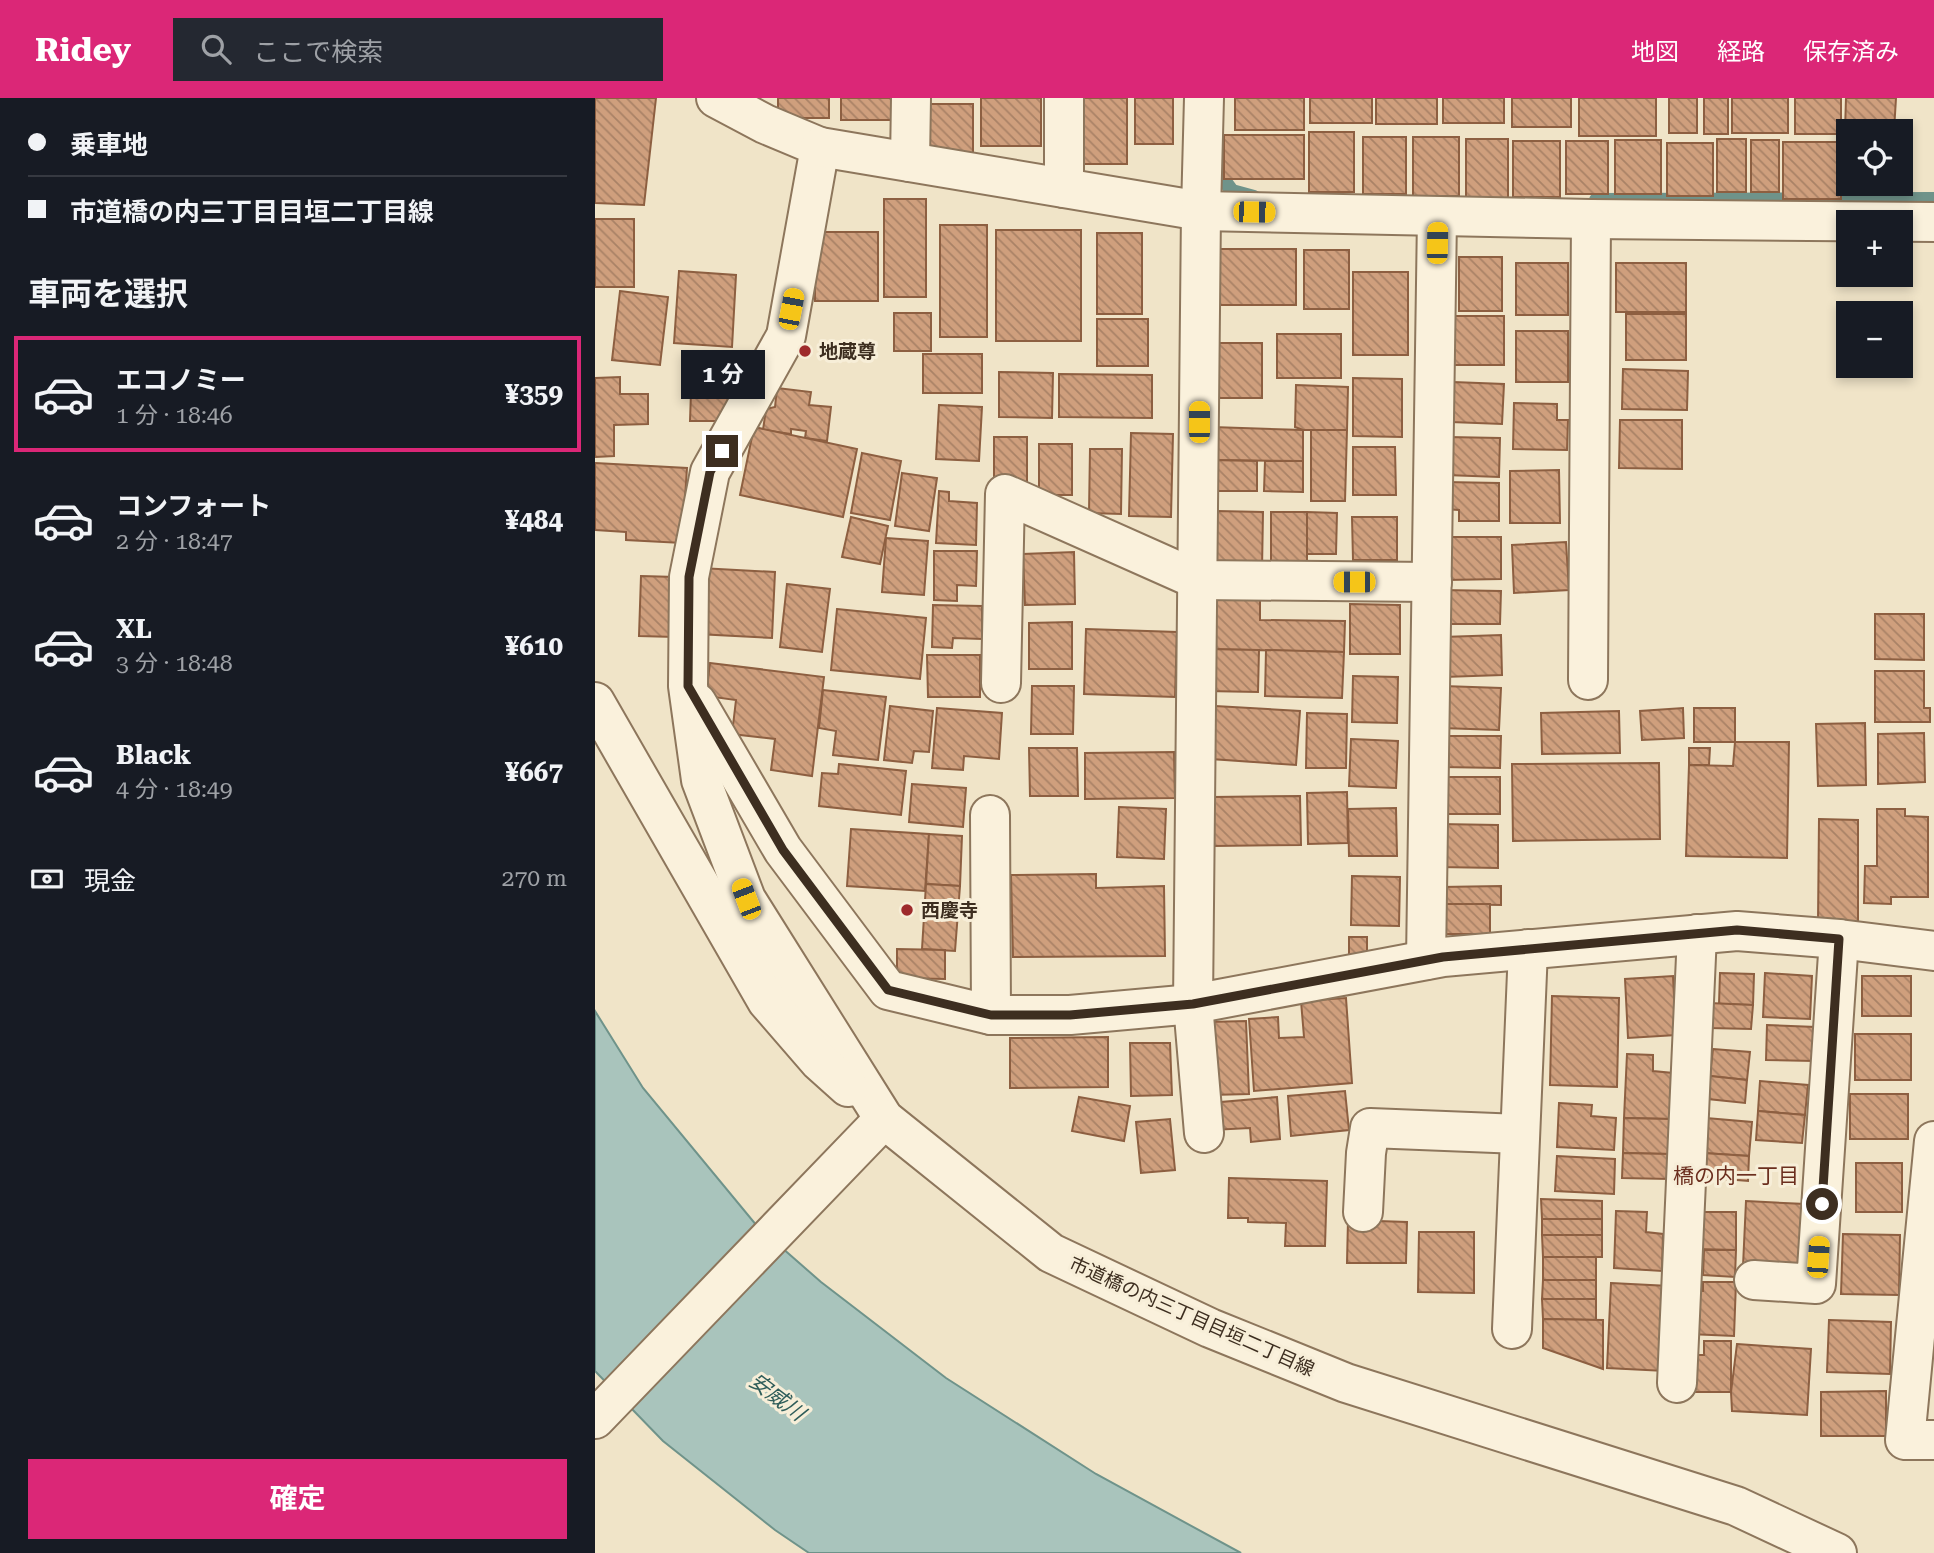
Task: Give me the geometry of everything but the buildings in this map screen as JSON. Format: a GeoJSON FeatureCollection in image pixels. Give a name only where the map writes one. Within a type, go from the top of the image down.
{"type":"FeatureCollection","features":[{"type":"Feature","properties":{"kind":"street"},"geometry":{"type":"LineString","coordinates":[[716,98],[765,124],[820,147],[1201,211],[1591,219],[1934,222]]}},
{"type":"Feature","properties":{"kind":"street"},"geometry":{"type":"LineString","coordinates":[[910,162],[911,98]]}},
{"type":"Feature","properties":{"kind":"street"},"geometry":{"type":"LineString","coordinates":[[1064,98],[1064,188]]}},
{"type":"Feature","properties":{"kind":"street"},"geometry":{"type":"LineString","coordinates":[[1204,98],[1193,1004],[1204,1133]]}},
{"type":"Feature","properties":{"kind":"street","name":"市道橋の内三丁目目垣二丁目線"},"geometry":{"type":"LineString","coordinates":[[820,147],[786,336],[710,472],[689,577],[688,686],[701,780],[746,899],[884,1119],[1051,1253],[1210,1328],[1346,1383],[1735,1506],[1837,1553]]}},
{"type":"Feature","properties":{"kind":"street"},"geometry":{"type":"LineString","coordinates":[[1426,960],[1437,216]]}},
{"type":"Feature","properties":{"kind":"street"},"geometry":{"type":"LineString","coordinates":[[1588,680],[1591,219]]}},
{"type":"Feature","properties":{"kind":"street"},"geometry":{"type":"LineString","coordinates":[[1000,683],[1005,494],[1198,580],[1432,582]]}},
{"type":"Feature","properties":{"kind":"street"},"geometry":{"type":"LineString","coordinates":[[688,686],[783,850],[888,990],[991,1015],[1070,1015],[1193,1004],[1426,960],[1737,930],[1934,951]]}},
{"type":"Feature","properties":{"kind":"street"},"geometry":{"type":"LineString","coordinates":[[595,702],[767,1001],[819,1061],[884,1119],[595,1419]]}},
{"type":"Feature","properties":{"kind":"street"},"geometry":{"type":"LineString","coordinates":[[990,815],[991,1015]]}},
{"type":"Feature","properties":{"kind":"street"},"geometry":{"type":"LineString","coordinates":[[1677,1383],[1697,934]]}},
{"type":"Feature","properties":{"kind":"street"},"geometry":{"type":"LineString","coordinates":[[1754,1279],[1817,1284],[1839,939]]}},
{"type":"Feature","properties":{"kind":"street"},"geometry":{"type":"LineString","coordinates":[[1512,1329],[1528,949]]}},
{"type":"Feature","properties":{"kind":"street"},"geometry":{"type":"LineString","coordinates":[[1363,1212],[1370,1128],[1520,1134]]}},
{"type":"Feature","properties":{"kind":"street"},"geometry":{"type":"LineString","coordinates":[[1934,1141],[1905,1440],[1934,1440]]}},
{"type":"Feature","properties":{"kind":"water","name":"安威川"},"geometry":{"type":"Polygon","coordinates":[[[595,1011],[643,1088],[757,1226],[821,1282],[946,1378],[1096,1474],[1241,1553],[809,1553],[775,1530],[663,1441],[595,1371],[595,1011]]]}},
{"type":"Feature","properties":{"kind":"waterway"},"geometry":{"type":"LineString","coordinates":[[1215,168],[1232,191],[1254,197]]}},
{"type":"Feature","properties":{"kind":"waterway"},"geometry":{"type":"LineString","coordinates":[[1596,200],[1934,199]]}},
{"type":"Feature","properties":{"kind":"place","name":"地蔵尊"},"geometry":{"type":"Point","coordinates":[805,351]}},
{"type":"Feature","properties":{"kind":"place","name":"西慶寺"},"geometry":{"type":"Point","coordinates":[907,910]}},
{"type":"Feature","properties":{"kind":"district","name":"橋の内一丁目"},"geometry":{"type":"Point","coordinates":[1736,1176]}},
{"type":"Feature","properties":{"kind":"route"},"geometry":{"type":"LineString","coordinates":[[722,451],[710,472],[689,577],[688,686],[783,850],[888,990],[991,1015],[1070,1015],[1193,1004],[1443,957],[1737,930],[1839,939],[1822,1204]]}}]}
